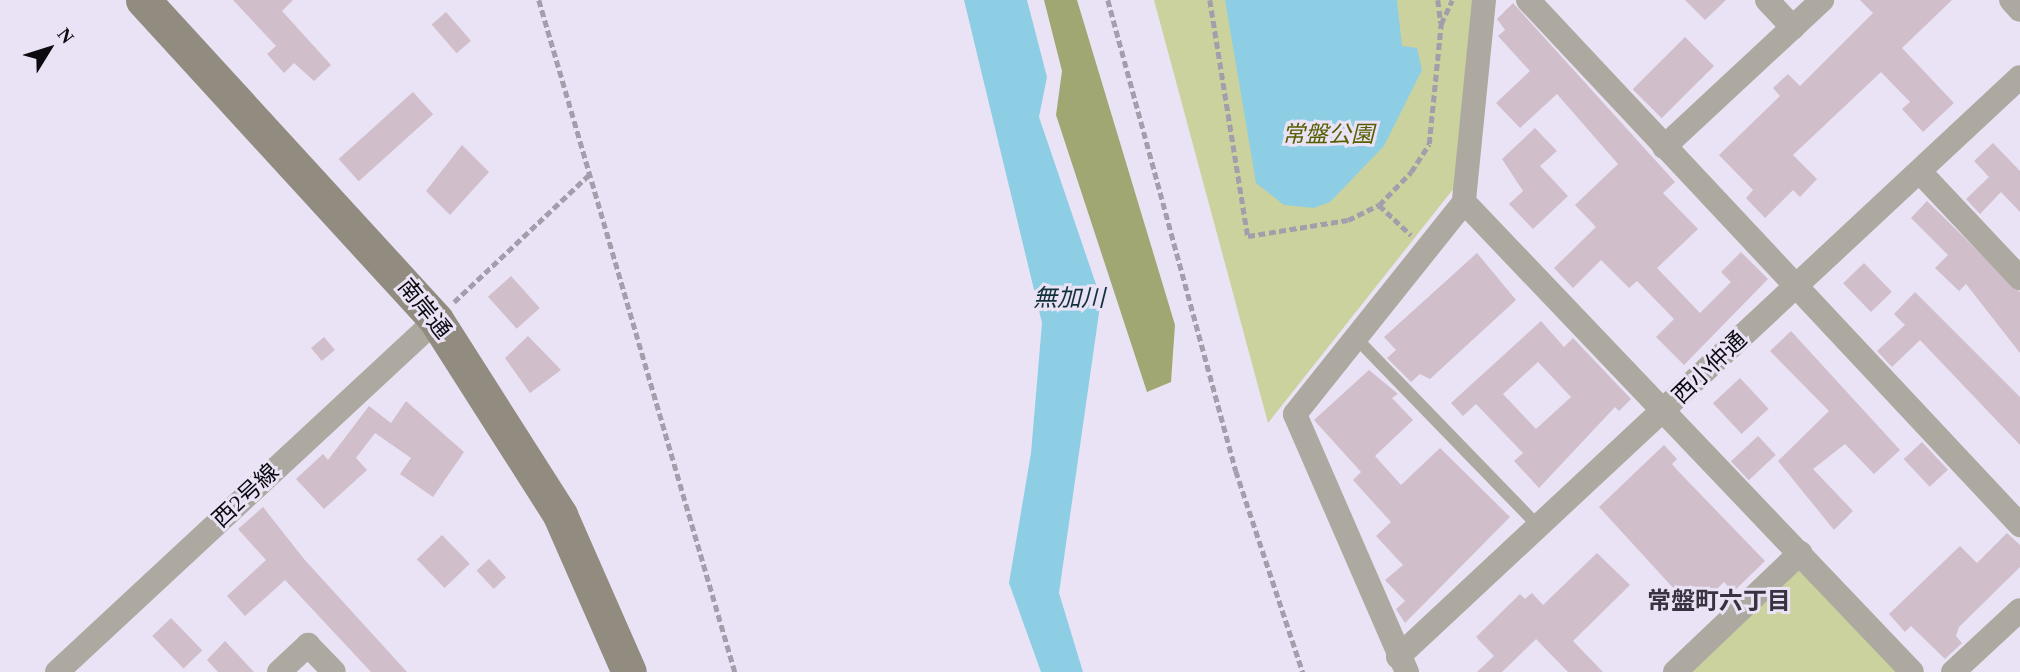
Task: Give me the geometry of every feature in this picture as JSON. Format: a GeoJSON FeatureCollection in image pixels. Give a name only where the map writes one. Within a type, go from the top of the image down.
{"type":"FeatureCollection","features":[{"type":"Feature","properties":{"kind":"main road","name":"南岸通"},"geometry":{"type":"LineString","coordinates":[[143,0],[436,320],[560,515],[629,672]]}},
{"type":"Feature","properties":{"kind":"street"},"geometry":{"type":"LineString","coordinates":[[1403,665],[1295,414],[1464,202],[1485,0]]}},
{"type":"Feature","properties":{"kind":"street"},"geometry":{"type":"LineString","coordinates":[[1528,0],[2020,525]]}},
{"type":"Feature","properties":{"kind":"street"},"geometry":{"type":"LineString","coordinates":[[1767,0],[1793,27]]}},
{"type":"Feature","properties":{"kind":"street"},"geometry":{"type":"LineString","coordinates":[[1664,147],[1822,0]]}},
{"type":"Feature","properties":{"kind":"street"},"geometry":{"type":"LineString","coordinates":[[2011,0],[2020,10]]}},
{"type":"Feature","properties":{"kind":"street","name":"西小仲通"},"geometry":{"type":"LineString","coordinates":[[1403,665],[1539,527],[2020,77]]}},
{"type":"Feature","properties":{"kind":"street"},"geometry":{"type":"LineString","coordinates":[[1920,172],[2020,278]]}},
{"type":"Feature","properties":{"kind":"street"},"geometry":{"type":"LineString","coordinates":[[1464,202],[1912,672]]}},
{"type":"Feature","properties":{"kind":"street","name":"西2号線"},"geometry":{"type":"LineString","coordinates":[[57,672],[436,320]]}},
{"type":"Feature","properties":{"kind":"street"},"geometry":{"type":"LineString","coordinates":[[1675,672],[1800,553]]}},
{"type":"Feature","properties":{"kind":"street"},"geometry":{"type":"LineString","coordinates":[[1953,672],[2020,610]]}},
{"type":"Feature","properties":{"kind":"street"},"geometry":{"type":"LineString","coordinates":[[279,672],[308,645],[334,672]]}},
{"type":"Feature","properties":{"kind":"lane"},"geometry":{"type":"LineString","coordinates":[[1355,337],[1539,527]]}},
{"type":"Feature","properties":{"kind":"path"},"geometry":{"type":"LineString","coordinates":[[539,0],[735,672]]}},
{"type":"Feature","properties":{"kind":"path"},"geometry":{"type":"LineString","coordinates":[[1108,0],[1236,471],[1303,672]]}},
{"type":"Feature","properties":{"kind":"path"},"geometry":{"type":"LineString","coordinates":[[1210,0],[1248,236],[1310,231],[1379,205],[1429,144],[1441,24],[1438,0]]}},
{"type":"Feature","properties":{"kind":"path"},"geometry":{"type":"LineString","coordinates":[[1441,24],[1452,0]]}},
{"type":"Feature","properties":{"kind":"path"},"geometry":{"type":"LineString","coordinates":[[436,320],[591,173]]}},
{"type":"Feature","properties":{"kind":"path"},"geometry":{"type":"LineString","coordinates":[[1379,205],[1425,248]]}},
{"type":"Feature","properties":{"kind":"green space"},"geometry":{"type":"Polygon","coordinates":[[[1044,0],[1077,0],[1175,325],[1171,382],[1147,392],[1056,115],[1062,71],[1044,0]]]}},
{"type":"Feature","properties":{"kind":"green space","name":"常盤公園"},"geometry":{"type":"Polygon","coordinates":[[[1154,0],[1475,0],[1458,183],[1268,423],[1154,0]]]}},
{"type":"Feature","properties":{"kind":"green space"},"geometry":{"type":"Polygon","coordinates":[[[1798,564],[1899,672],[1688,672],[1798,564]]]}},
{"type":"Feature","properties":{"kind":"water","name":"無加川"},"geometry":{"type":"Polygon","coordinates":[[[964,0],[1027,0],[1047,77],[1039,117],[1101,299],[1059,593],[1083,672],[1041,672],[1009,583],[1031,453],[1042,323],[964,0]]]}},
{"type":"Feature","properties":{"kind":"water"},"geometry":{"type":"Polygon","coordinates":[[[1225,0],[1397,0],[1402,46],[1417,48],[1422,70],[1384,146],[1330,202],[1314,208],[1284,205],[1256,183],[1225,0]]]}},
{"type":"Feature","properties":{"kind":"building"},"geometry":{"type":"Polygon","coordinates":[[[233,0],[293,0],[282,11],[331,65],[314,81],[294,63],[284,73],[267,54],[276,46],[233,0]]]}},
{"type":"Feature","properties":{"kind":"building"},"geometry":{"type":"Polygon","coordinates":[[[1685,0],[1726,0],[1705,20],[1685,0]]]}},
{"type":"Feature","properties":{"kind":"building"},"geometry":{"type":"Polygon","coordinates":[[[1860,0],[1952,0],[1902,48],[1954,103],[1923,132],[1902,109],[1910,102],[1881,72],[1793,155],[1817,179],[1800,197],[1793,190],[1765,218],[1746,198],[1753,190],[1719,155],[1780,96],[1773,88],[1788,74],[1800,86],[1873,13],[1860,0]]]}},
{"type":"Feature","properties":{"kind":"building"},"geometry":{"type":"Polygon","coordinates":[[[1513,3],[1675,182],[1663,193],[1698,229],[1657,268],[1700,313],[1731,282],[1721,272],[1741,252],[1768,279],[1684,365],[1656,337],[1674,319],[1637,281],[1629,288],[1601,260],[1573,288],[1554,268],[1596,227],[1575,205],[1618,164],[1557,94],[1520,128],[1496,103],[1530,71],[1498,36],[1505,30],[1497,19],[1513,3]]]}},
{"type":"Feature","properties":{"kind":"building"},"geometry":{"type":"Polygon","coordinates":[[[446,12],[471,41],[457,53],[432,24],[446,12]]]}},
{"type":"Feature","properties":{"kind":"building"},"geometry":{"type":"Polygon","coordinates":[[[1685,37],[1714,66],[1662,118],[1633,89],[1685,37]]]}},
{"type":"Feature","properties":{"kind":"building"},"geometry":{"type":"Polygon","coordinates":[[[413,92],[433,114],[359,181],[339,159],[413,92]]]}},
{"type":"Feature","properties":{"kind":"building"},"geometry":{"type":"Polygon","coordinates":[[[1535,128],[1557,151],[1540,166],[1568,196],[1533,229],[1509,204],[1523,191],[1502,159],[1535,128]]]}},
{"type":"Feature","properties":{"kind":"building"},"geometry":{"type":"Polygon","coordinates":[[[1993,143],[2020,171],[2020,212],[2001,192],[1980,214],[1966,199],[1989,177],[1974,161],[1993,143]]]}},
{"type":"Feature","properties":{"kind":"building"},"geometry":{"type":"Polygon","coordinates":[[[462,145],[489,172],[450,215],[426,191],[462,145]]]}},
{"type":"Feature","properties":{"kind":"building"},"geometry":{"type":"Polygon","coordinates":[[[1927,201],[2020,292],[2020,353],[1966,284],[1959,291],[1935,268],[1948,255],[1911,218],[1927,201]]]}},
{"type":"Feature","properties":{"kind":"building"},"geometry":{"type":"Polygon","coordinates":[[[1477,253],[1516,300],[1430,379],[1420,374],[1411,382],[1387,358],[1396,350],[1384,337],[1477,253]]]}},
{"type":"Feature","properties":{"kind":"building"},"geometry":{"type":"Polygon","coordinates":[[[1864,263],[1892,292],[1871,312],[1843,283],[1864,263]]]}},
{"type":"Feature","properties":{"kind":"building"},"geometry":{"type":"Polygon","coordinates":[[[511,276],[540,308],[517,329],[488,297],[511,276]]]}},
{"type":"Feature","properties":{"kind":"building"},"geometry":{"type":"Polygon","coordinates":[[[1915,292],[2020,397],[2020,445],[1920,340],[1892,367],[1877,351],[1905,325],[1894,314],[1915,292]]]}},
{"type":"Feature","properties":{"kind":"building"},"geometry":{"type":"Polygon","coordinates":[[[1541,321],[1564,347],[1573,338],[1631,399],[1619,411],[1615,407],[1539,488],[1514,461],[1523,453],[1476,404],[1463,416],[1451,403],[1541,321]],[[1538,362],[1503,394],[1536,429],[1571,397],[1538,362]]]}},
{"type":"Feature","properties":{"kind":"building"},"geometry":{"type":"Polygon","coordinates":[[[1791,331],[1900,450],[1874,474],[1845,444],[1813,469],[1853,511],[1834,530],[1778,461],[1829,411],[1770,351],[1791,331]]]}},
{"type":"Feature","properties":{"kind":"building"},"geometry":{"type":"Polygon","coordinates":[[[528,336],[561,370],[530,393],[505,358],[528,336]]]}},
{"type":"Feature","properties":{"kind":"building"},"geometry":{"type":"Polygon","coordinates":[[[324,337],[335,350],[322,361],[311,348],[324,337]]]}},
{"type":"Feature","properties":{"kind":"building"},"geometry":{"type":"Polygon","coordinates":[[[1369,370],[1398,394],[1392,398],[1413,420],[1375,456],[1401,485],[1440,448],[1510,517],[1405,623],[1396,609],[1405,601],[1385,580],[1403,565],[1376,536],[1391,522],[1353,480],[1361,472],[1314,420],[1369,370]]]}},
{"type":"Feature","properties":{"kind":"building"},"geometry":{"type":"Polygon","coordinates":[[[1740,378],[1769,409],[1742,434],[1713,403],[1740,378]]]}},
{"type":"Feature","properties":{"kind":"building"},"geometry":{"type":"Polygon","coordinates":[[[406,401],[464,452],[433,497],[400,474],[411,458],[375,433],[356,458],[367,470],[324,509],[296,479],[323,454],[328,460],[369,406],[391,423],[406,401]]]}},
{"type":"Feature","properties":{"kind":"building"},"geometry":{"type":"Polygon","coordinates":[[[1758,436],[1776,455],[1749,480],[1731,461],[1758,436]]]}},
{"type":"Feature","properties":{"kind":"building"},"geometry":{"type":"Polygon","coordinates":[[[1922,442],[1948,470],[1930,487],[1904,459],[1922,442]]]}},
{"type":"Feature","properties":{"kind":"building"},"geometry":{"type":"Polygon","coordinates":[[[1664,445],[1677,459],[1672,464],[1678,471],[1765,561],[1733,592],[1724,582],[1700,605],[1692,597],[1687,603],[1599,507],[1664,445]]]}},
{"type":"Feature","properties":{"kind":"building"},"geometry":{"type":"Polygon","coordinates":[[[263,507],[304,559],[407,672],[371,672],[285,580],[245,616],[227,596],[266,560],[238,529],[263,507]]]}},
{"type":"Feature","properties":{"kind":"building"},"geometry":{"type":"Polygon","coordinates":[[[2007,533],[2020,545],[2020,567],[1959,627],[1956,636],[1962,643],[1945,659],[1911,626],[1905,632],[1889,614],[1960,546],[1977,563],[2007,533]]]}},
{"type":"Feature","properties":{"kind":"building"},"geometry":{"type":"Polygon","coordinates":[[[442,535],[470,564],[445,588],[417,559],[442,535]]]}},
{"type":"Feature","properties":{"kind":"building"},"geometry":{"type":"Polygon","coordinates":[[[1597,553],[1630,585],[1573,641],[1603,672],[1568,672],[1536,639],[1502,672],[1477,672],[1494,656],[1476,637],[1520,594],[1525,599],[1532,593],[1543,605],[1597,553]]]}},
{"type":"Feature","properties":{"kind":"building"},"geometry":{"type":"Polygon","coordinates":[[[489,559],[506,577],[494,589],[477,571],[489,559]]]}},
{"type":"Feature","properties":{"kind":"building"},"geometry":{"type":"Polygon","coordinates":[[[171,618],[202,650],[184,668],[152,636],[171,618]]]}},
{"type":"Feature","properties":{"kind":"building"},"geometry":{"type":"Polygon","coordinates":[[[225,641],[254,672],[218,672],[207,660],[225,641]]]}},
{"type":"Feature","properties":{"kind":"district","name":"常盤町六丁目"},"geometry":{"type":"Point","coordinates":[1719,602]}}]}
